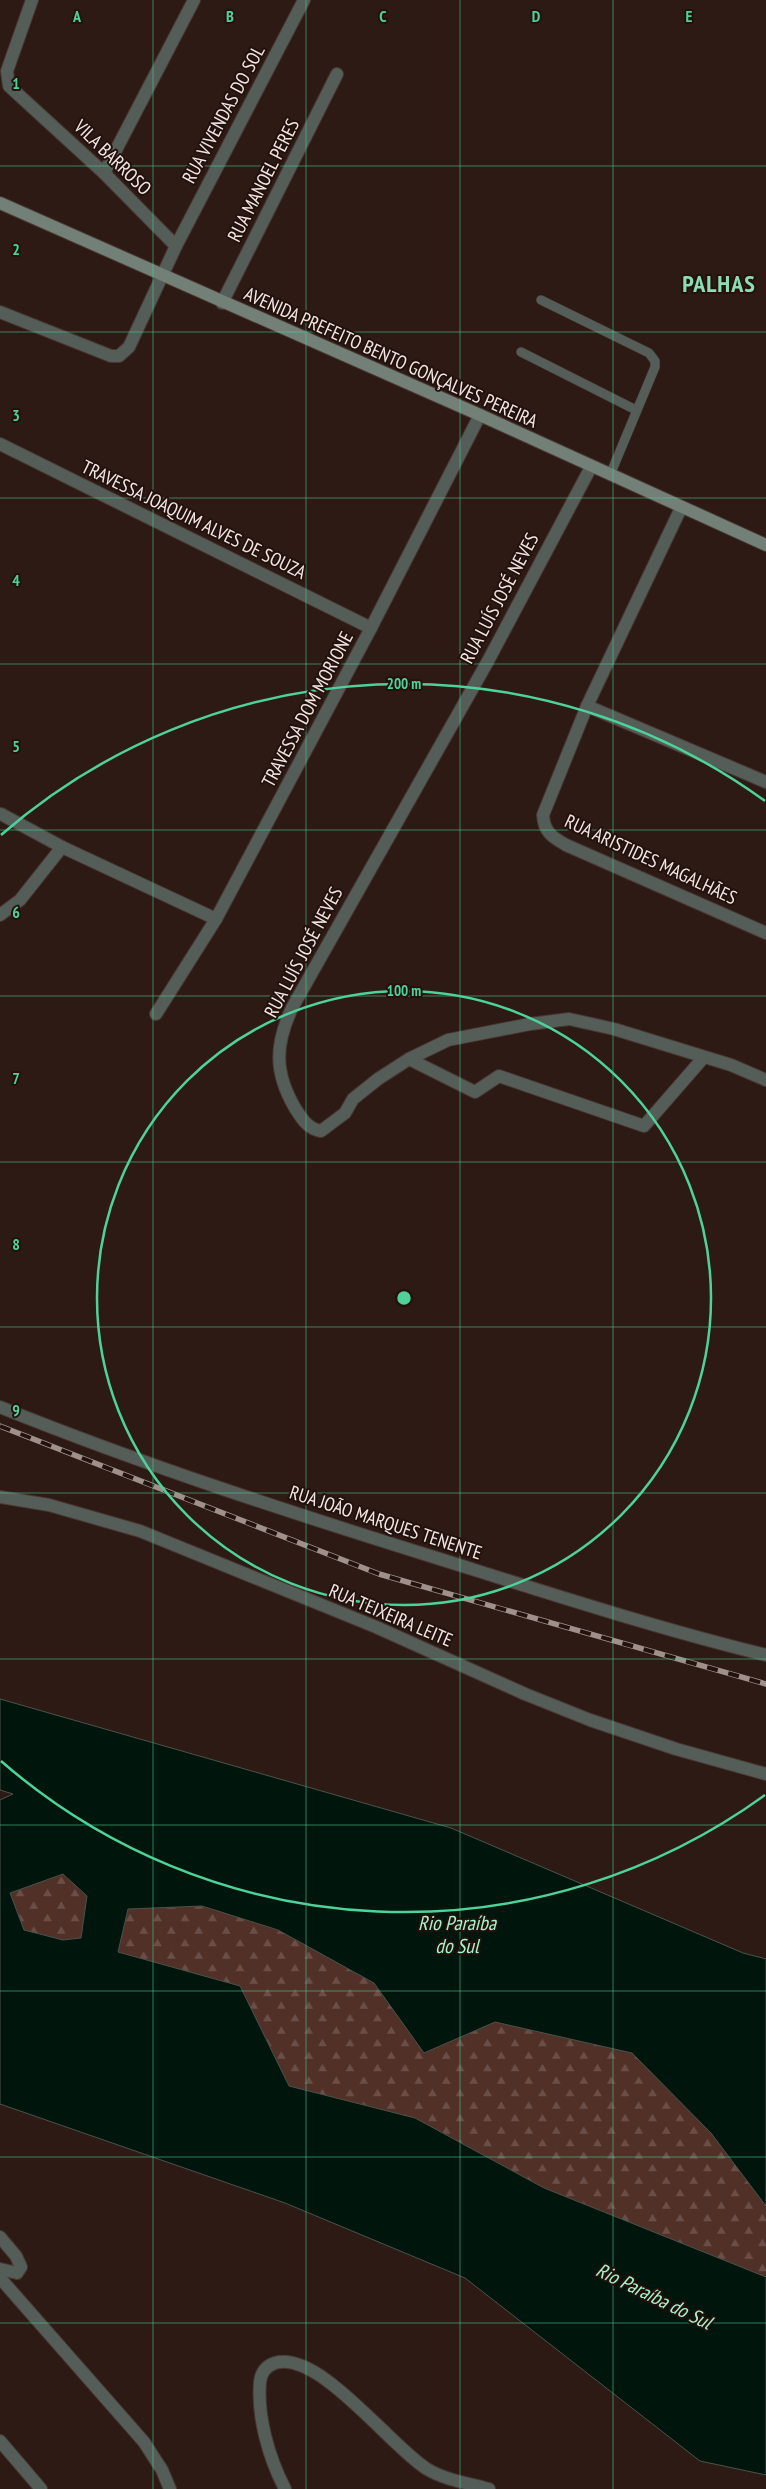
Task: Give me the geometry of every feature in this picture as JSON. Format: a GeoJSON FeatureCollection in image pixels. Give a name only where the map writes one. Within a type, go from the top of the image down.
{"type":"FeatureCollection","features":[{"type":"Feature","properties":{"kind":"street","name":"VILA BARROSO"},"geometry":{"type":"LineString","coordinates":[[32,0],[6,71],[9,86],[104,173],[176,246]]}},
{"type":"Feature","properties":{"kind":"street"},"geometry":{"type":"LineString","coordinates":[[104,173],[194,0]]}},
{"type":"Feature","properties":{"kind":"street","name":"RUA VIVENDAS DO SOL"},"geometry":{"type":"LineString","coordinates":[[176,246],[304,0]]}},
{"type":"Feature","properties":{"kind":"street","name":"RUA MANOEL PERES"},"geometry":{"type":"LineString","coordinates":[[222,303],[337,74]]}},
{"type":"Feature","properties":{"kind":"street","name":"AVENIDA PREFEITO BENTO GONÇALVES PEREIRA"},"geometry":{"type":"LineString","coordinates":[[0,203],[766,545]]}},
{"type":"Feature","properties":{"kind":"street"},"geometry":{"type":"LineString","coordinates":[[0,312],[111,356],[119,356],[129,348],[176,246]]}},
{"type":"Feature","properties":{"kind":"street","name":"TRAVESSA DOM MORIONE"},"geometry":{"type":"LineString","coordinates":[[156,1014],[216,919],[371,628],[480,416]]}},
{"type":"Feature","properties":{"kind":"street","name":"TRAVESSA JOAQUIM ALVES DE SOUZA"},"geometry":{"type":"LineString","coordinates":[[0,444],[371,628]]}},
{"type":"Feature","properties":{"kind":"street","name":"RUA LUÍS JOSÉ NEVES"},"geometry":{"type":"LineString","coordinates":[[591,466],[488,661],[314,966],[281,1031],[279,1055],[282,1080],[299,1114],[314,1130],[327,1128],[345,1113],[353,1099],[378,1079],[409,1059],[448,1040],[530,1024],[569,1020],[614,1029],[731,1065],[766,1080]]}},
{"type":"Feature","properties":{"kind":"street"},"geometry":{"type":"LineString","coordinates":[[681,508],[587,706],[766,782]]}},
{"type":"Feature","properties":{"kind":"street","name":"RUA ARISTIDES MAGALHÃES"},"geometry":{"type":"LineString","coordinates":[[587,706],[543,815],[544,825],[548,832],[566,845],[766,933]]}},
{"type":"Feature","properties":{"kind":"street"},"geometry":{"type":"LineString","coordinates":[[1,814],[62,847],[216,919]]}},
{"type":"Feature","properties":{"kind":"street"},"geometry":{"type":"LineString","coordinates":[[0,915],[20,900],[62,847]]}},
{"type":"Feature","properties":{"kind":"street"},"geometry":{"type":"LineString","coordinates":[[409,1059],[476,1092],[499,1076],[644,1126],[704,1057]]}},
{"type":"Feature","properties":{"kind":"street","name":"RUA JOÃO MARQUES TENENTE"},"geometry":{"type":"LineString","coordinates":[[0,1407],[106,1448],[374,1539],[574,1601],[766,1655]]}},
{"type":"Feature","properties":{"kind":"street","name":"RUA TEIXEIRA LEITE"},"geometry":{"type":"LineString","coordinates":[[0,1497],[49,1505],[140,1531],[376,1627],[525,1694],[590,1720],[676,1749],[766,1774]]}},
{"type":"Feature","properties":{"kind":"street"},"geometry":{"type":"LineString","coordinates":[[0,2237],[16,2256],[21,2267],[17,2273],[0,2269]]}},
{"type":"Feature","properties":{"kind":"street"},"geometry":{"type":"LineString","coordinates":[[0,2278],[111,2402],[144,2442],[162,2470],[170,2489]]}},
{"type":"Feature","properties":{"kind":"street"},"geometry":{"type":"LineString","coordinates":[[285,2489],[270,2452],[262,2421],[259,2392],[261,2374],[269,2365],[283,2361],[301,2364],[324,2377],[404,2450],[428,2469],[450,2479],[488,2489]]}},
{"type":"Feature","properties":{"kind":"street"},"geometry":{"type":"LineString","coordinates":[[0,2441],[41,2489]]}},
{"type":"Feature","properties":{"kind":"lane"},"geometry":{"type":"LineString","coordinates":[[541,300],[653,357],[655,367],[610,475]]}},
{"type":"Feature","properties":{"kind":"lane"},"geometry":{"type":"LineString","coordinates":[[521,352],[636,410]]}},
{"type":"Feature","properties":{"kind":"green space"},"geometry":{"type":"Polygon","coordinates":[[[63,1874],[87,1896],[81,1938],[63,1940],[24,1930],[10,1893],[63,1874]]]}},
{"type":"Feature","properties":{"kind":"green space"},"geometry":{"type":"Polygon","coordinates":[[[202,1906],[278,1930],[374,1983],[424,2053],[495,2022],[632,2053],[711,2133],[766,2206],[766,2277],[544,2188],[415,2118],[289,2086],[240,1986],[118,1952],[128,1909],[202,1906]]]}},
{"type":"Feature","properties":{"kind":"water","name":"Rio Paraíba do Sul"},"geometry":{"type":"Polygon","coordinates":[[[0,1699],[451,1828],[743,1953],[766,1959],[766,2206],[711,2133],[632,2053],[495,2022],[424,2053],[374,1983],[278,1930],[202,1906],[128,1909],[118,1952],[240,1986],[289,2086],[415,2118],[544,2188],[766,2277],[766,2475],[700,2461],[465,2278],[285,2203],[0,2104],[0,1800],[13,1794],[0,1790],[0,1699]],[[63,1874],[10,1893],[24,1930],[63,1940],[81,1938],[87,1896],[63,1874]]]}},
{"type":"Feature","properties":{"kind":"railway"},"geometry":{"type":"LineString","coordinates":[[0,1426],[379,1574],[766,1684]]}},
{"type":"Feature","properties":{"kind":"district","name":"PALHAS"},"geometry":{"type":"Point","coordinates":[719,284]}}]}
